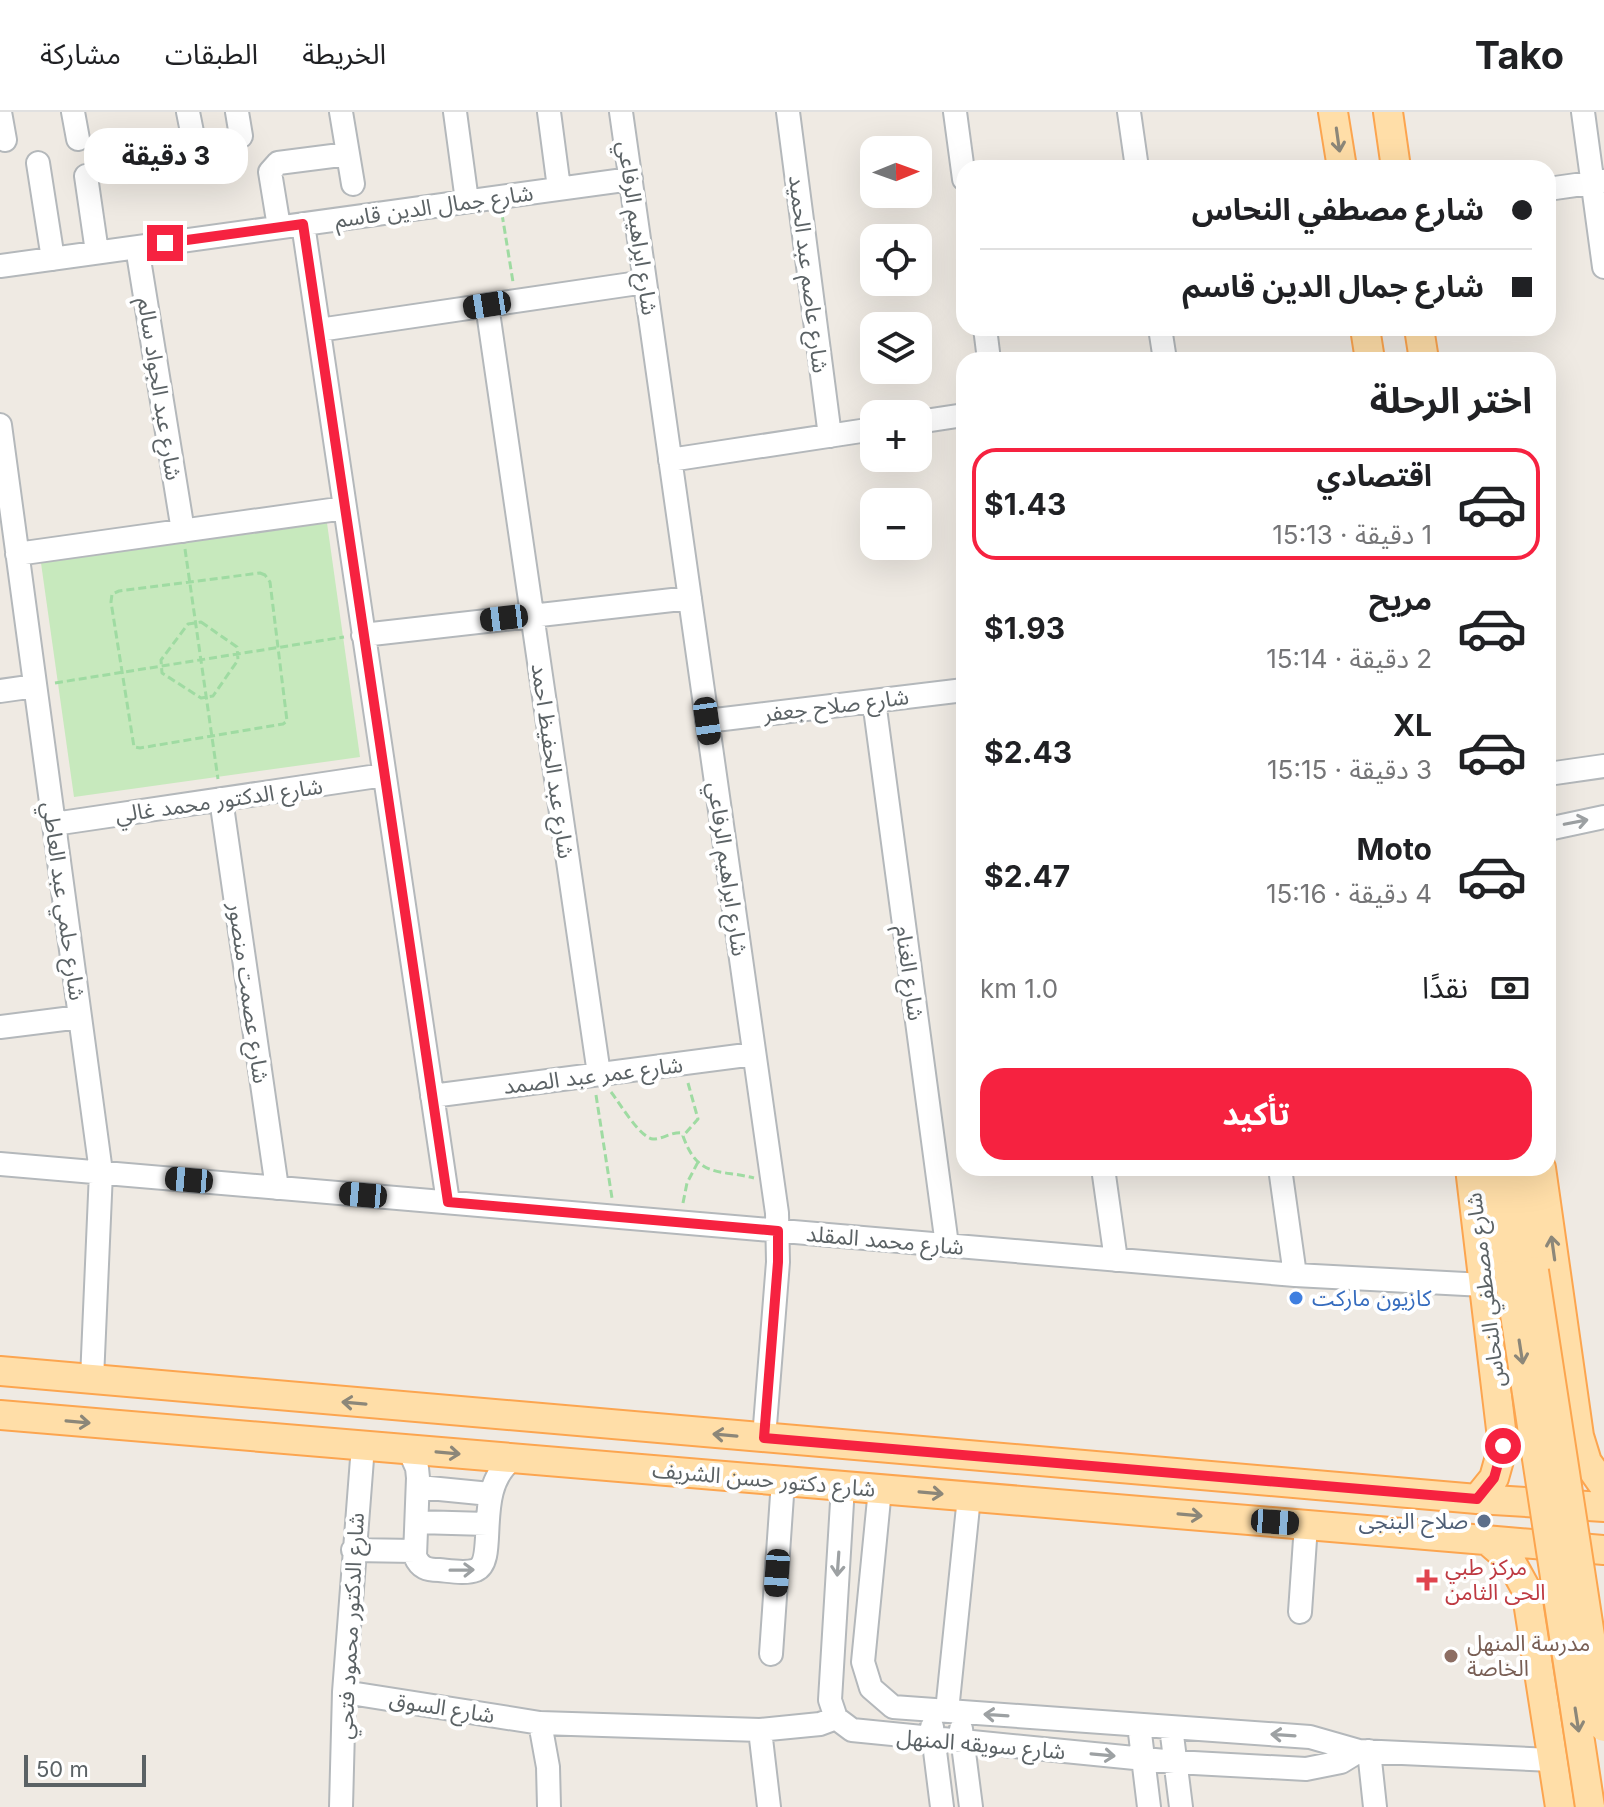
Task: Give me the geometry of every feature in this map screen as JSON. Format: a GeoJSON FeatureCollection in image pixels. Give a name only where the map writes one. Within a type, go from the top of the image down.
{"type":"FeatureCollection","features":[{"type":"Feature","properties":{"kind":"main road"},"geometry":{"type":"LineString","coordinates":[[1333,112],[1341,160]]}},
{"type":"Feature","properties":{"kind":"main road"},"geometry":{"type":"LineString","coordinates":[[1388,112],[1395,160]]}},
{"type":"Feature","properties":{"kind":"main road","name":"شارع مصطفي النحاس"},"geometry":{"type":"LineString","coordinates":[[1473,1176],[1509,1277],[1497,1390],[1503,1435],[1502,1456],[1494,1478],[1477,1499]]}},
{"type":"Feature","properties":{"kind":"main road"},"geometry":{"type":"LineString","coordinates":[[1496,1176],[1590,1807]]}},
{"type":"Feature","properties":{"kind":"main road"},"geometry":{"type":"LineString","coordinates":[[1520,1176],[1509,1277],[1604,1727]]}},
{"type":"Feature","properties":{"kind":"main road"},"geometry":{"type":"LineString","coordinates":[[1542,1176],[1582,1450],[1594,1474],[1598,1499],[1578,1514],[1575,1526],[1577,1538],[1594,1549]]}},
{"type":"Feature","properties":{"kind":"main road","name":"شارع دكتور حسن الشريف"},"geometry":{"type":"LineString","coordinates":[[0,1371],[1477,1499],[1528,1503],[1598,1499]]}},
{"type":"Feature","properties":{"kind":"main road"},"geometry":{"type":"LineString","coordinates":[[209,1433],[212,1390]]}},
{"type":"Feature","properties":{"kind":"main road"},"geometry":{"type":"LineString","coordinates":[[1497,1390],[1513,1412],[1538,1419],[1555,1414],[1573,1395]]}},
{"type":"Feature","properties":{"kind":"main road","name":"شارع دكتور حسن الشريف"},"geometry":{"type":"LineString","coordinates":[[0,1415],[1594,1549]]}},
{"type":"Feature","properties":{"kind":"main road"},"geometry":{"type":"LineString","coordinates":[[1528,1503],[1534,1525],[1529,1543]]}},
{"type":"Feature","properties":{"kind":"main road"},"geometry":{"type":"LineString","coordinates":[[1488,1541],[1510,1560],[1526,1589],[1560,1807]]}},
{"type":"Feature","properties":{"kind":"main road"},"geometry":{"type":"LineString","coordinates":[[1537,1656],[1545,1640],[1568,1626],[1587,1627],[1604,1636]]}},
{"type":"Feature","properties":{"kind":"street"},"geometry":{"type":"LineString","coordinates":[[0,112],[5,140]]}},
{"type":"Feature","properties":{"kind":"street"},"geometry":{"type":"LineString","coordinates":[[73,112],[78,139]]}},
{"type":"Feature","properties":{"kind":"street"},"geometry":{"type":"LineString","coordinates":[[188,112],[194,142]]}},
{"type":"Feature","properties":{"kind":"street"},"geometry":{"type":"LineString","coordinates":[[237,112],[241,136]]}},
{"type":"Feature","properties":{"kind":"street"},"geometry":{"type":"LineString","coordinates":[[341,112],[353,184]]}},
{"type":"Feature","properties":{"kind":"street"},"geometry":{"type":"LineString","coordinates":[[455,112],[467,201]]}},
{"type":"Feature","properties":{"kind":"street"},"geometry":{"type":"LineString","coordinates":[[549,112],[559,188]]}},
{"type":"Feature","properties":{"kind":"street","name":"شارع ابراهيم الرفاعي"},"geometry":{"type":"LineString","coordinates":[[621,112],[774,1190],[778,1262],[764,1438]]}},
{"type":"Feature","properties":{"kind":"street","name":"شارع عاصم عبد الحميد"},"geometry":{"type":"LineString","coordinates":[[788,112],[830,436]]}},
{"type":"Feature","properties":{"kind":"street"},"geometry":{"type":"LineString","coordinates":[[955,112],[961,160]]}},
{"type":"Feature","properties":{"kind":"street"},"geometry":{"type":"LineString","coordinates":[[1129,112],[1136,160]]}},
{"type":"Feature","properties":{"kind":"street"},"geometry":{"type":"LineString","coordinates":[[1583,112],[1598,182],[1604,267]]}},
{"type":"Feature","properties":{"kind":"street"},"geometry":{"type":"LineString","coordinates":[[279,227],[270,172],[273,167],[278,163],[348,154]]}},
{"type":"Feature","properties":{"kind":"street"},"geometry":{"type":"LineString","coordinates":[[38,163],[53,259]]}},
{"type":"Feature","properties":{"kind":"street"},"geometry":{"type":"LineString","coordinates":[[86,176],[97,252]]}},
{"type":"Feature","properties":{"kind":"street","name":"شارع جمال الدين قاسم"},"geometry":{"type":"LineString","coordinates":[[1,259],[53,259],[631,179]]}},
{"type":"Feature","properties":{"kind":"street"},"geometry":{"type":"LineString","coordinates":[[1556,188],[1598,182]]}},
{"type":"Feature","properties":{"kind":"street"},"geometry":{"type":"LineString","coordinates":[[303,224],[448,1202]]}},
{"type":"Feature","properties":{"kind":"street","name":"شارع عبد الجواد سالم"},"geometry":{"type":"LineString","coordinates":[[137,247],[183,531]]}},
{"type":"Feature","properties":{"kind":"street"},"geometry":{"type":"LineString","coordinates":[[319,330],[645,282]]}},
{"type":"Feature","properties":{"kind":"street","name":"شارع عبد الحفيظ احمد"},"geometry":{"type":"LineString","coordinates":[[487,305],[596,1075]]}},
{"type":"Feature","properties":{"kind":"street"},"geometry":{"type":"LineString","coordinates":[[932,420],[956,416]]}},
{"type":"Feature","properties":{"kind":"street","name":"شارع حلمي عبد العاطي"},"geometry":{"type":"LineString","coordinates":[[0,425],[101,1172],[92,1379]]}},
{"type":"Feature","properties":{"kind":"street"},"geometry":{"type":"LineString","coordinates":[[670,460],[860,431]]}},
{"type":"Feature","properties":{"kind":"street"},"geometry":{"type":"LineString","coordinates":[[17,554],[345,508]]}},
{"type":"Feature","properties":{"kind":"street"},"geometry":{"type":"LineString","coordinates":[[363,635],[690,598]]}},
{"type":"Feature","properties":{"kind":"street"},"geometry":{"type":"LineString","coordinates":[[0,691],[35,686]]}},
{"type":"Feature","properties":{"kind":"street","name":"شارع صلاح جعفر"},"geometry":{"type":"LineString","coordinates":[[707,721],[956,691]]}},
{"type":"Feature","properties":{"kind":"street","name":"شارع الغنام"},"geometry":{"type":"LineString","coordinates":[[874,701],[947,1245]]}},
{"type":"Feature","properties":{"kind":"street"},"geometry":{"type":"LineString","coordinates":[[1556,773],[1604,766]]}},
{"type":"Feature","properties":{"kind":"street","name":"شارع الدكتور محمد غالي"},"geometry":{"type":"LineString","coordinates":[[54,824],[384,775]]}},
{"type":"Feature","properties":{"kind":"street","name":"شارع عصمت منصور"},"geometry":{"type":"LineString","coordinates":[[221,799],[277,1188]]}},
{"type":"Feature","properties":{"kind":"street"},"geometry":{"type":"LineString","coordinates":[[1556,827],[1604,817]]}},
{"type":"Feature","properties":{"kind":"street"},"geometry":{"type":"LineString","coordinates":[[0,1027],[80,1017]]}},
{"type":"Feature","properties":{"kind":"street","name":"شارع عمر عبد الصمد"},"geometry":{"type":"LineString","coordinates":[[432,1096],[754,1054]]}},
{"type":"Feature","properties":{"kind":"street","name":"شارع محمد المقلد"},"geometry":{"type":"LineString","coordinates":[[0,1164],[1295,1275],[1509,1277]]}},
{"type":"Feature","properties":{"kind":"street"},"geometry":{"type":"LineString","coordinates":[[1104,1176],[1116,1260]]}},
{"type":"Feature","properties":{"kind":"street"},"geometry":{"type":"LineString","coordinates":[[1281,1176],[1295,1275]]}},
{"type":"Feature","properties":{"kind":"street","name":"شارع الدكتور محمود فتحي"},"geometry":{"type":"LineString","coordinates":[[341,1807],[344,1692],[363,1446]]}},
{"type":"Feature","properties":{"kind":"street"},"geometry":{"type":"LineString","coordinates":[[409,1450],[417,1468],[419,1487],[415,1551],[417,1561],[427,1570],[474,1571],[486,1560],[490,1494],[495,1477],[513,1459]]}},
{"type":"Feature","properties":{"kind":"street"},"geometry":{"type":"LineString","coordinates":[[771,1654],[783,1481]]}},
{"type":"Feature","properties":{"kind":"street"},"geometry":{"type":"LineString","coordinates":[[836,1718],[830,1693],[843,1486]]}},
{"type":"Feature","properties":{"kind":"street"},"geometry":{"type":"LineString","coordinates":[[419,1487],[490,1494]]}},
{"type":"Feature","properties":{"kind":"street","name":"شارع سويقه المنهل"},"geometry":{"type":"LineString","coordinates":[[880,1489],[864,1671],[876,1695],[893,1707],[1310,1737],[1364,1751],[1552,1760]]}},
{"type":"Feature","properties":{"kind":"street"},"geometry":{"type":"LineString","coordinates":[[942,1807],[933,1739],[945,1711],[969,1497]]}},
{"type":"Feature","properties":{"kind":"street"},"geometry":{"type":"LineString","coordinates":[[417,1522],[487,1524]]}},
{"type":"Feature","properties":{"kind":"street"},"geometry":{"type":"LineString","coordinates":[[1300,1612],[1306,1525]]}},
{"type":"Feature","properties":{"kind":"street"},"geometry":{"type":"LineString","coordinates":[[353,1550],[415,1551]]}},
{"type":"Feature","properties":{"kind":"street","name":"شارع السوق"},"geometry":{"type":"LineString","coordinates":[[344,1692],[540,1723],[760,1730],[820,1724],[836,1718]]}},
{"type":"Feature","properties":{"kind":"street"},"geometry":{"type":"LineString","coordinates":[[945,1711],[963,1742],[971,1807]]}},
{"type":"Feature","properties":{"kind":"street","name":"شارع سويقه المنهل"},"geometry":{"type":"LineString","coordinates":[[836,1718],[859,1733],[1175,1762],[1306,1769],[1341,1762],[1364,1751]]}},
{"type":"Feature","properties":{"kind":"street"},"geometry":{"type":"LineString","coordinates":[[540,1723],[548,1767],[549,1807]]}},
{"type":"Feature","properties":{"kind":"street"},"geometry":{"type":"LineString","coordinates":[[1139,1725],[1149,1807]]}},
{"type":"Feature","properties":{"kind":"street"},"geometry":{"type":"LineString","coordinates":[[1171,1727],[1181,1807]]}},
{"type":"Feature","properties":{"kind":"street"},"geometry":{"type":"LineString","coordinates":[[760,1730],[769,1807]]}},
{"type":"Feature","properties":{"kind":"street"},"geometry":{"type":"LineString","coordinates":[[1364,1751],[1375,1807]]}},
{"type":"Feature","properties":{"kind":"path"},"geometry":{"type":"LineString","coordinates":[[499,197],[516,301]]}},
{"type":"Feature","properties":{"kind":"path"},"geometry":{"type":"LineString","coordinates":[[183,531],[221,799]]}},
{"type":"Feature","properties":{"kind":"path"},"geometry":{"type":"LineString","coordinates":[[260,573],[270,582],[286,722],[134,747],[131,744],[112,594],[190,582],[260,573]]}},
{"type":"Feature","properties":{"kind":"path"},"geometry":{"type":"LineString","coordinates":[[196,622],[201,622],[237,647],[238,660],[213,696],[206,698],[201,698],[162,673],[161,666],[161,660],[188,624],[196,622]]}},
{"type":"Feature","properties":{"kind":"path"},"geometry":{"type":"LineString","coordinates":[[35,686],[363,635]]}},
{"type":"Feature","properties":{"kind":"path"},"geometry":{"type":"LineString","coordinates":[[684,1133],[698,1119],[685,1063]]}},
{"type":"Feature","properties":{"kind":"path"},"geometry":{"type":"LineString","coordinates":[[596,1075],[644,1135],[654,1139],[674,1132],[684,1133]]}},
{"type":"Feature","properties":{"kind":"path"},"geometry":{"type":"LineString","coordinates":[[596,1075],[614,1217]]}},
{"type":"Feature","properties":{"kind":"path"},"geometry":{"type":"LineString","coordinates":[[684,1133],[687,1147],[698,1162],[718,1173],[754,1178],[774,1190]]}},
{"type":"Feature","properties":{"kind":"path"},"geometry":{"type":"LineString","coordinates":[[685,1223],[684,1195],[698,1162]]}},
{"type":"Feature","properties":{"kind":"green space"},"geometry":{"type":"Polygon","coordinates":[[[327,523],[360,757],[74,797],[41,563],[327,523]]]}},
{"type":"Feature","properties":{"kind":"place","name":"كازيون ماركت"},"geometry":{"type":"Point","coordinates":[1296,1298]}},
{"type":"Feature","properties":{"kind":"place","name":"صلاح البنجى"},"geometry":{"type":"Point","coordinates":[1484,1521]}},
{"type":"Feature","properties":{"kind":"place","name":"مركز طبي الحى الثامن"},"geometry":{"type":"Point","coordinates":[1427,1580]}},
{"type":"Feature","properties":{"kind":"place","name":"مدرسة المنهل الخاصة"},"geometry":{"type":"Point","coordinates":[1451,1656]}},
{"type":"Feature","properties":{"kind":"route"},"geometry":{"type":"LineString","coordinates":[[165,243],[303,224],[448,1202],[778,1231],[764,1438],[1477,1499],[1494,1478],[1503,1446]]}}]}
